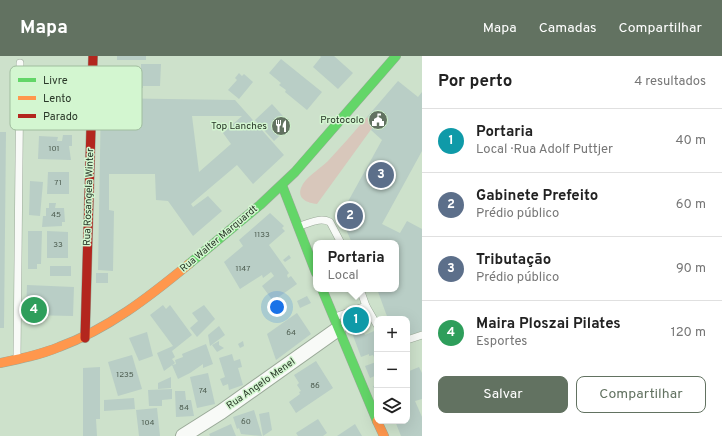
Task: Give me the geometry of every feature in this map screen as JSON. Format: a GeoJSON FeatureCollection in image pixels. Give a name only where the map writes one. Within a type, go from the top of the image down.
{"type":"FeatureCollection","features":[{"type":"Feature","properties":{"kind":"street","name":"Rua Rosangela Winter"},"geometry":{"type":"LineString","coordinates":[[92,56],[92,66]]}},
{"type":"Feature","properties":{"kind":"street","name":"Rua Walter Marquardt"},"geometry":{"type":"LineString","coordinates":[[0,363],[17,361],[49,352],[85,338],[130,312],[162,288],[282,185],[322,142],[396,56]]}},
{"type":"Feature","properties":{"kind":"street","name":"Rua Rosangela Winter"},"geometry":{"type":"LineString","coordinates":[[85,338],[90,130]]}},
{"type":"Feature","properties":{"kind":"street"},"geometry":{"type":"LineString","coordinates":[[282,185],[313,265]]}},
{"type":"Feature","properties":{"kind":"street"},"geometry":{"type":"LineString","coordinates":[[323,292],[374,414]]}},
{"type":"Feature","properties":{"kind":"street","name":"Rua Angelo Menel"},"geometry":{"type":"LineString","coordinates":[[183,436],[221,412],[335,323]]}},
{"type":"Feature","properties":{"kind":"street"},"geometry":{"type":"LineString","coordinates":[[378,424],[384,436]]}},
{"type":"Feature","properties":{"kind":"lane"},"geometry":{"type":"LineString","coordinates":[[17,361],[19,130]]}},
{"type":"Feature","properties":{"kind":"lane"},"geometry":{"type":"LineString","coordinates":[[298,227],[321,219],[326,220],[330,222],[339,240]]}},
{"type":"Feature","properties":{"kind":"lane"},"geometry":{"type":"LineString","coordinates":[[361,292],[366,306],[374,320]]}},
{"type":"Feature","properties":{"kind":"lane"},"geometry":{"type":"LineString","coordinates":[[335,323],[366,306]]}},
{"type":"Feature","properties":{"kind":"lane"},"geometry":{"type":"LineString","coordinates":[[410,339],[422,335]]}},
{"type":"Feature","properties":{"kind":"shaded area"},"geometry":{"type":"Polygon","coordinates":[[[367,117],[375,124],[317,204],[304,200],[300,192],[306,180],[328,161],[367,117]]]}},
{"type":"Feature","properties":{"kind":"building"},"geometry":{"type":"Polygon","coordinates":[[[117,56],[146,56],[146,60],[117,60],[117,56]]]}},
{"type":"Feature","properties":{"kind":"building"},"geometry":{"type":"Polygon","coordinates":[[[320,56],[334,56],[353,73],[338,89],[313,67],[321,57],[320,56]]]}},
{"type":"Feature","properties":{"kind":"building"},"geometry":{"type":"Polygon","coordinates":[[[281,59],[322,92],[307,110],[285,92],[286,90],[279,85],[281,83],[269,73],[281,59]]]}},
{"type":"Feature","properties":{"kind":"building"},"geometry":{"type":"Polygon","coordinates":[[[141,64],[161,64],[160,86],[143,86],[142,88],[141,64]]]}},
{"type":"Feature","properties":{"kind":"building"},"geometry":{"type":"Polygon","coordinates":[[[239,73],[242,76],[244,74],[253,82],[239,99],[228,90],[237,80],[235,78],[239,73]]]}},
{"type":"Feature","properties":{"kind":"building"},"geometry":{"type":"Polygon","coordinates":[[[398,81],[418,97],[422,92],[422,151],[382,224],[400,233],[407,221],[422,229],[422,331],[410,335],[410,316],[387,316],[378,292],[399,292],[399,240],[351,240],[340,216],[382,140],[371,130],[375,124],[367,117],[398,81]]]}},
{"type":"Feature","properties":{"kind":"building"},"geometry":{"type":"Polygon","coordinates":[[[142,99],[235,100],[284,155],[253,184],[237,165],[191,204],[193,207],[208,196],[222,211],[193,236],[168,201],[156,200],[155,174],[109,174],[109,210],[114,211],[113,271],[98,270],[100,130],[142,130],[142,99]],[[192,116],[199,172],[231,144],[223,133],[242,116],[192,116]]]}},
{"type":"Feature","properties":{"kind":"building"},"geometry":{"type":"Polygon","coordinates":[[[272,104],[291,125],[274,141],[255,120],[272,104]]]}},
{"type":"Feature","properties":{"kind":"building"},"geometry":{"type":"Polygon","coordinates":[[[0,132],[6,132],[4,328],[0,328],[0,132]]]}},
{"type":"Feature","properties":{"kind":"building"},"geometry":{"type":"Polygon","coordinates":[[[63,135],[72,135],[72,146],[69,146],[71,160],[38,159],[39,136],[58,137],[57,141],[62,141],[63,135]]]}},
{"type":"Feature","properties":{"kind":"building"},"geometry":{"type":"Polygon","coordinates":[[[48,172],[69,172],[69,194],[47,194],[48,172]]]}},
{"type":"Feature","properties":{"kind":"building"},"geometry":{"type":"Polygon","coordinates":[[[30,181],[43,182],[40,216],[29,215],[30,181]]]}},
{"type":"Feature","properties":{"kind":"building"},"geometry":{"type":"Polygon","coordinates":[[[49,203],[56,203],[55,208],[64,208],[65,222],[62,222],[62,226],[42,227],[43,216],[46,216],[46,208],[49,208],[49,203]]]}},
{"type":"Feature","properties":{"kind":"building"},"geometry":{"type":"Polygon","coordinates":[[[270,213],[284,226],[282,228],[285,231],[269,245],[289,273],[287,275],[288,278],[291,276],[297,284],[273,301],[262,286],[274,276],[271,272],[263,278],[262,275],[240,289],[224,262],[243,246],[239,240],[270,213]]]}},
{"type":"Feature","properties":{"kind":"building"},"geometry":{"type":"Polygon","coordinates":[[[28,231],[42,231],[41,264],[37,264],[37,269],[28,269],[28,231]]]}},
{"type":"Feature","properties":{"kind":"building"},"geometry":{"type":"Polygon","coordinates":[[[47,231],[68,232],[68,258],[47,258],[47,231]]]}},
{"type":"Feature","properties":{"kind":"building"},"geometry":{"type":"Polygon","coordinates":[[[289,255],[291,258],[285,262],[283,260],[289,255]]]}},
{"type":"Feature","properties":{"kind":"building"},"geometry":{"type":"Polygon","coordinates":[[[50,266],[71,266],[71,276],[50,276],[50,266]]]}},
{"type":"Feature","properties":{"kind":"building"},"geometry":{"type":"Polygon","coordinates":[[[96,273],[108,273],[108,283],[96,283],[96,273]]]}},
{"type":"Feature","properties":{"kind":"building"},"geometry":{"type":"Polygon","coordinates":[[[27,285],[74,287],[73,316],[26,315],[27,285]]]}},
{"type":"Feature","properties":{"kind":"building"},"geometry":{"type":"Polygon","coordinates":[[[307,296],[311,303],[300,308],[297,301],[307,296]]]}},
{"type":"Feature","properties":{"kind":"building"},"geometry":{"type":"Polygon","coordinates":[[[163,305],[166,309],[170,305],[192,335],[172,351],[175,357],[172,359],[175,363],[164,371],[157,353],[173,346],[150,315],[163,305]]]}},
{"type":"Feature","properties":{"kind":"building"},"geometry":{"type":"Polygon","coordinates":[[[204,305],[215,319],[197,337],[190,328],[198,321],[192,313],[204,305]]]}},
{"type":"Feature","properties":{"kind":"building"},"geometry":{"type":"Polygon","coordinates":[[[297,313],[311,334],[276,360],[267,334],[297,313]]]}},
{"type":"Feature","properties":{"kind":"building"},"geometry":{"type":"Polygon","coordinates":[[[358,316],[365,335],[374,331],[374,357],[373,355],[369,356],[369,354],[361,357],[351,330],[355,328],[351,319],[358,316]]]}},
{"type":"Feature","properties":{"kind":"building"},"geometry":{"type":"Polygon","coordinates":[[[219,326],[225,335],[210,346],[208,335],[219,326]]]}},
{"type":"Feature","properties":{"kind":"building"},"geometry":{"type":"Polygon","coordinates":[[[147,332],[153,356],[139,361],[129,338],[147,332]]]}},
{"type":"Feature","properties":{"kind":"building"},"geometry":{"type":"Polygon","coordinates":[[[219,341],[219,345],[224,348],[217,352],[212,345],[219,341]]]}},
{"type":"Feature","properties":{"kind":"building"},"geometry":{"type":"Polygon","coordinates":[[[243,341],[244,346],[240,348],[238,344],[243,341]]]}},
{"type":"Feature","properties":{"kind":"building"},"geometry":{"type":"Polygon","coordinates":[[[206,344],[213,364],[203,368],[203,364],[178,379],[172,365],[176,364],[175,360],[183,357],[182,354],[206,344]]]}},
{"type":"Feature","properties":{"kind":"building"},"geometry":{"type":"Polygon","coordinates":[[[232,354],[234,361],[240,359],[242,367],[238,368],[243,385],[229,390],[228,384],[223,386],[220,379],[225,377],[219,358],[232,354]]]}},
{"type":"Feature","properties":{"kind":"building"},"geometry":{"type":"Polygon","coordinates":[[[132,355],[142,389],[118,396],[108,362],[132,355]]]}},
{"type":"Feature","properties":{"kind":"building"},"geometry":{"type":"Polygon","coordinates":[[[316,361],[333,388],[296,413],[289,402],[300,394],[299,392],[301,391],[297,385],[299,383],[294,375],[316,361]]]}},
{"type":"Feature","properties":{"kind":"building"},"geometry":{"type":"Polygon","coordinates":[[[374,363],[374,376],[370,378],[365,366],[374,363]]]}},
{"type":"Feature","properties":{"kind":"building"},"geometry":{"type":"Polygon","coordinates":[[[100,367],[100,419],[96,419],[97,436],[83,436],[83,368],[100,367]]]}},
{"type":"Feature","properties":{"kind":"building"},"geometry":{"type":"Polygon","coordinates":[[[419,367],[422,373],[422,399],[415,401],[422,417],[422,436],[401,436],[396,424],[410,424],[410,371],[419,367]]]}},
{"type":"Feature","properties":{"kind":"building"},"geometry":{"type":"Polygon","coordinates":[[[208,373],[215,404],[197,408],[190,377],[208,373]]]}},
{"type":"Feature","properties":{"kind":"building"},"geometry":{"type":"Polygon","coordinates":[[[171,377],[171,388],[158,389],[158,383],[171,377]]]}},
{"type":"Feature","properties":{"kind":"building"},"geometry":{"type":"Polygon","coordinates":[[[172,389],[172,399],[162,400],[162,406],[149,406],[148,390],[172,389]]]}},
{"type":"Feature","properties":{"kind":"building"},"geometry":{"type":"Polygon","coordinates":[[[175,391],[185,391],[186,400],[191,400],[194,416],[176,417],[175,391]]]}},
{"type":"Feature","properties":{"kind":"building"},"geometry":{"type":"Polygon","coordinates":[[[134,398],[135,409],[104,411],[104,400],[134,398]]]}},
{"type":"Feature","properties":{"kind":"building"},"geometry":{"type":"Polygon","coordinates":[[[157,408],[160,436],[139,436],[136,410],[157,408]]]}},
{"type":"Feature","properties":{"kind":"building"},"geometry":{"type":"Polygon","coordinates":[[[254,410],[262,436],[241,434],[239,428],[237,429],[233,417],[254,410]]]}},
{"type":"Feature","properties":{"kind":"building"},"geometry":{"type":"Polygon","coordinates":[[[269,412],[272,430],[263,436],[259,414],[269,412]]]}},
{"type":"Feature","properties":{"kind":"building"},"geometry":{"type":"Polygon","coordinates":[[[318,419],[327,433],[323,436],[298,436],[296,433],[318,419]]]}},
{"type":"Feature","properties":{"kind":"building"},"geometry":{"type":"Polygon","coordinates":[[[231,424],[236,436],[210,436],[209,434],[231,424]]]}},
{"type":"Feature","properties":{"kind":"building"},"geometry":{"type":"Polygon","coordinates":[[[355,424],[362,436],[337,436],[355,424]]]}},
{"type":"Feature","properties":{"kind":"traffic: fast"},"geometry":{"type":"LineString","coordinates":[[189,264],[260,205],[295,172],[396,56]]}},
{"type":"Feature","properties":{"kind":"traffic: fast"},"geometry":{"type":"LineString","coordinates":[[282,185],[313,265]]}},
{"type":"Feature","properties":{"kind":"traffic: fast"},"geometry":{"type":"LineString","coordinates":[[323,292],[374,414]]}},
{"type":"Feature","properties":{"kind":"traffic: slow"},"geometry":{"type":"LineString","coordinates":[[0,363],[52,350],[77,340],[111,322],[143,300],[189,264]]}},
{"type":"Feature","properties":{"kind":"traffic: slow"},"geometry":{"type":"LineString","coordinates":[[378,424],[384,436]]}},
{"type":"Feature","properties":{"kind":"traffic: jam"},"geometry":{"type":"LineString","coordinates":[[93,56],[93,66]]}},
{"type":"Feature","properties":{"kind":"traffic: jam"},"geometry":{"type":"LineString","coordinates":[[85,338],[91,130]]}},
{"type":"Feature","properties":{"kind":"place","name":"Protocolo"},"geometry":{"type":"Point","coordinates":[378,120]}},
{"type":"Feature","properties":{"kind":"place","name":"Top Lanches"},"geometry":{"type":"Point","coordinates":[281,126]}},
{"type":"Feature","properties":{"kind":"place","name":"Tributação"},"geometry":{"type":"Point","coordinates":[381,175]}},
{"type":"Feature","properties":{"kind":"place","name":"Gabinete Prefeito"},"geometry":{"type":"Point","coordinates":[350,216]}},
{"type":"Feature","properties":{"kind":"place","name":"Maira Ploszai Pilates"},"geometry":{"type":"Point","coordinates":[34,310]}},
{"type":"Feature","properties":{"kind":"place","name":"Portaria"},"geometry":{"type":"Point","coordinates":[356,320]}}]}
